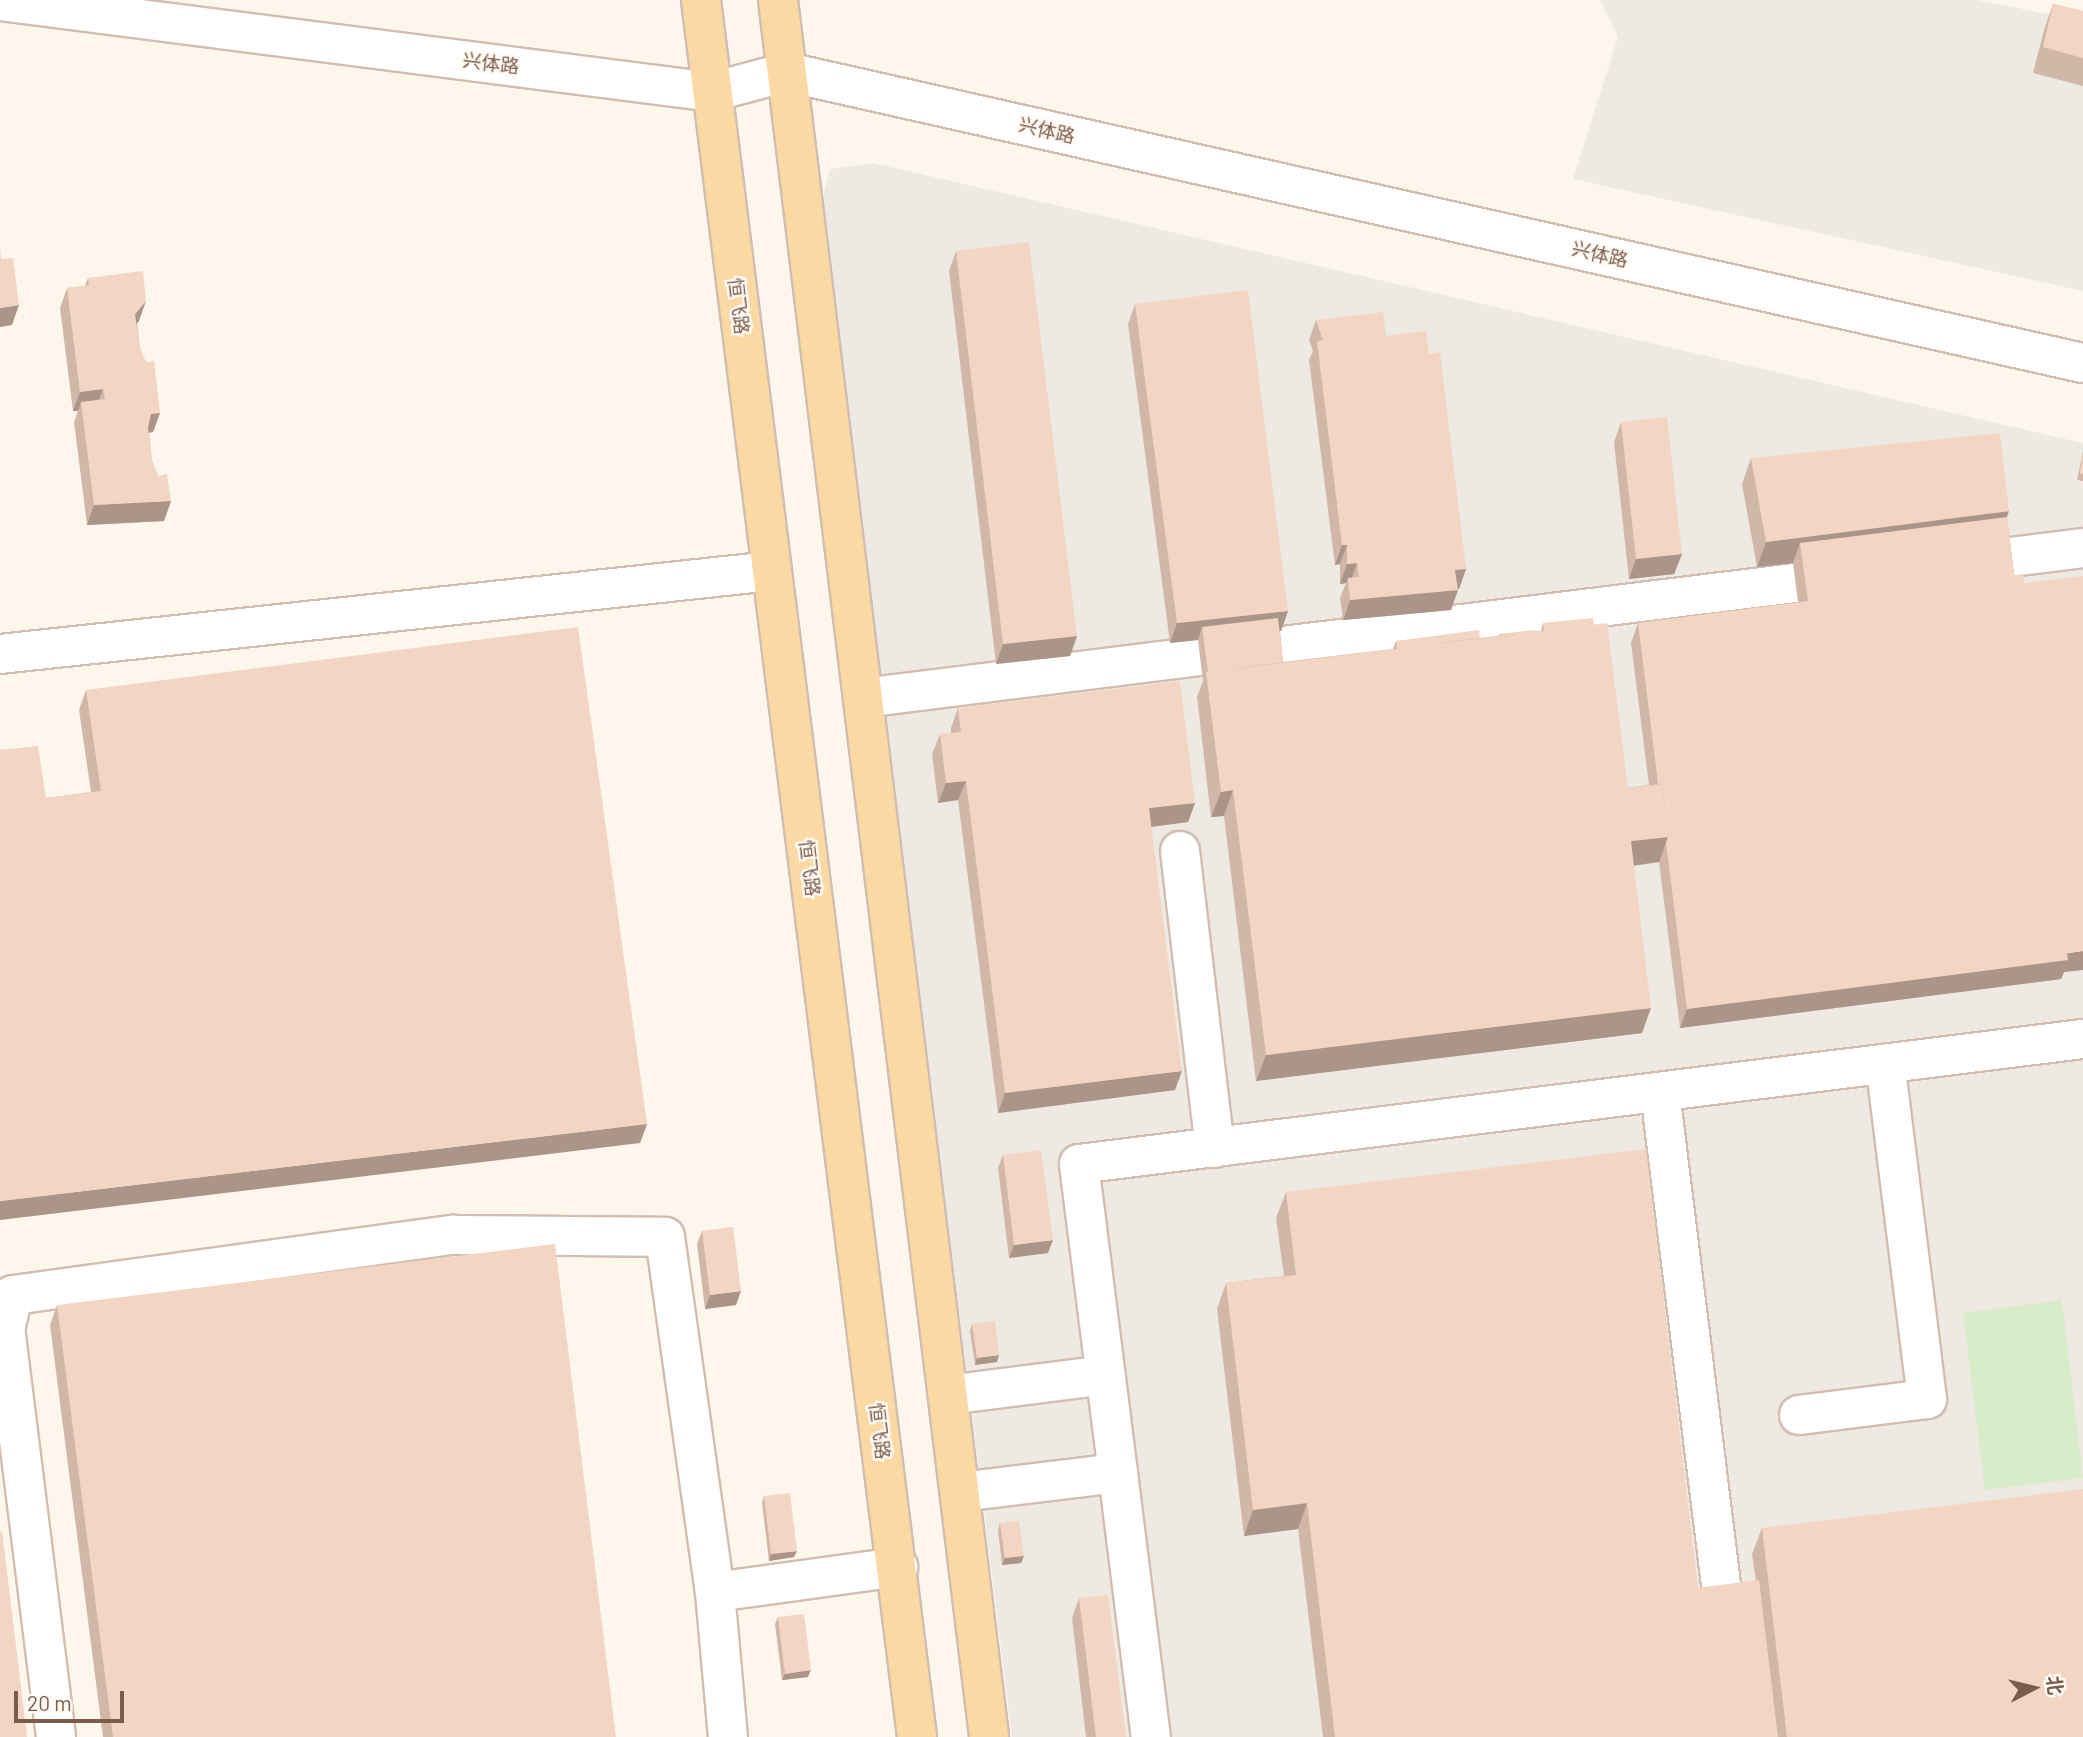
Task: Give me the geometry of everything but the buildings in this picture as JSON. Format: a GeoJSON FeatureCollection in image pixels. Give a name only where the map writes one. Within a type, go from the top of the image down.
{"type":"FeatureCollection","features":[{"type":"Feature","properties":{"kind":"main road","name":"恒飞路"},"geometry":{"type":"LineString","coordinates":[[701,0],[898,1567],[917,1737]]}},
{"type":"Feature","properties":{"kind":"main road"},"geometry":{"type":"LineString","coordinates":[[778,0],[989,1737]]}},
{"type":"Feature","properties":{"kind":"lane","name":"兴体路"},"geometry":{"type":"LineString","coordinates":[[0,1],[98,7],[712,92],[787,72],[2083,363]]}},
{"type":"Feature","properties":{"kind":"lane"},"geometry":{"type":"LineString","coordinates":[[2003,558],[2083,548]]}},
{"type":"Feature","properties":{"kind":"lane"},"geometry":{"type":"LineString","coordinates":[[0,654],[772,571]]}},
{"type":"Feature","properties":{"kind":"lane"},"geometry":{"type":"LineString","coordinates":[[1275,647],[1795,583]]}},
{"type":"Feature","properties":{"kind":"lane"},"geometry":{"type":"LineString","coordinates":[[863,698],[1199,656]]}},
{"type":"Feature","properties":{"kind":"lane"},"geometry":{"type":"LineString","coordinates":[[1180,851],[1215,1148]]}},
{"type":"Feature","properties":{"kind":"lane"},"geometry":{"type":"LineString","coordinates":[[1151,1737],[1079,1164],[2083,1040]]}},
{"type":"Feature","properties":{"kind":"lane"},"geometry":{"type":"LineString","coordinates":[[1799,1415],[1927,1399],[1885,1064]]}},
{"type":"Feature","properties":{"kind":"lane"},"geometry":{"type":"LineString","coordinates":[[1660,1092],[1724,1609]]}},
{"type":"Feature","properties":{"kind":"lane"},"geometry":{"type":"LineString","coordinates":[[56,1737],[5,1330],[13,1295],[43,1286],[453,1235],[665,1237],[715,1592],[728,1737]]}},
{"type":"Feature","properties":{"kind":"lane"},"geometry":{"type":"LineString","coordinates":[[948,1395],[1106,1375]]}},
{"type":"Feature","properties":{"kind":"lane"},"geometry":{"type":"LineString","coordinates":[[960,1492],[1118,1473]]}},
{"type":"Feature","properties":{"kind":"lane"},"geometry":{"type":"LineString","coordinates":[[715,1592],[898,1567]]}},
{"type":"Feature","properties":{"kind":"shaded area"},"geometry":{"type":"Polygon","coordinates":[[[1600,0],[1977,0],[2083,21],[2083,291],[1573,179],[1618,37],[1600,0]]]}},
{"type":"Feature","properties":{"kind":"shaded area"},"geometry":{"type":"Polygon","coordinates":[[[873,163],[2083,443],[2083,1737],[1012,1737],[821,204],[830,169],[873,163]]]}},
{"type":"Feature","properties":{"kind":"green space"},"geometry":{"type":"Polygon","coordinates":[[[2062,1300],[2083,1478],[1985,1490],[1963,1313],[2062,1300]]]}}]}
